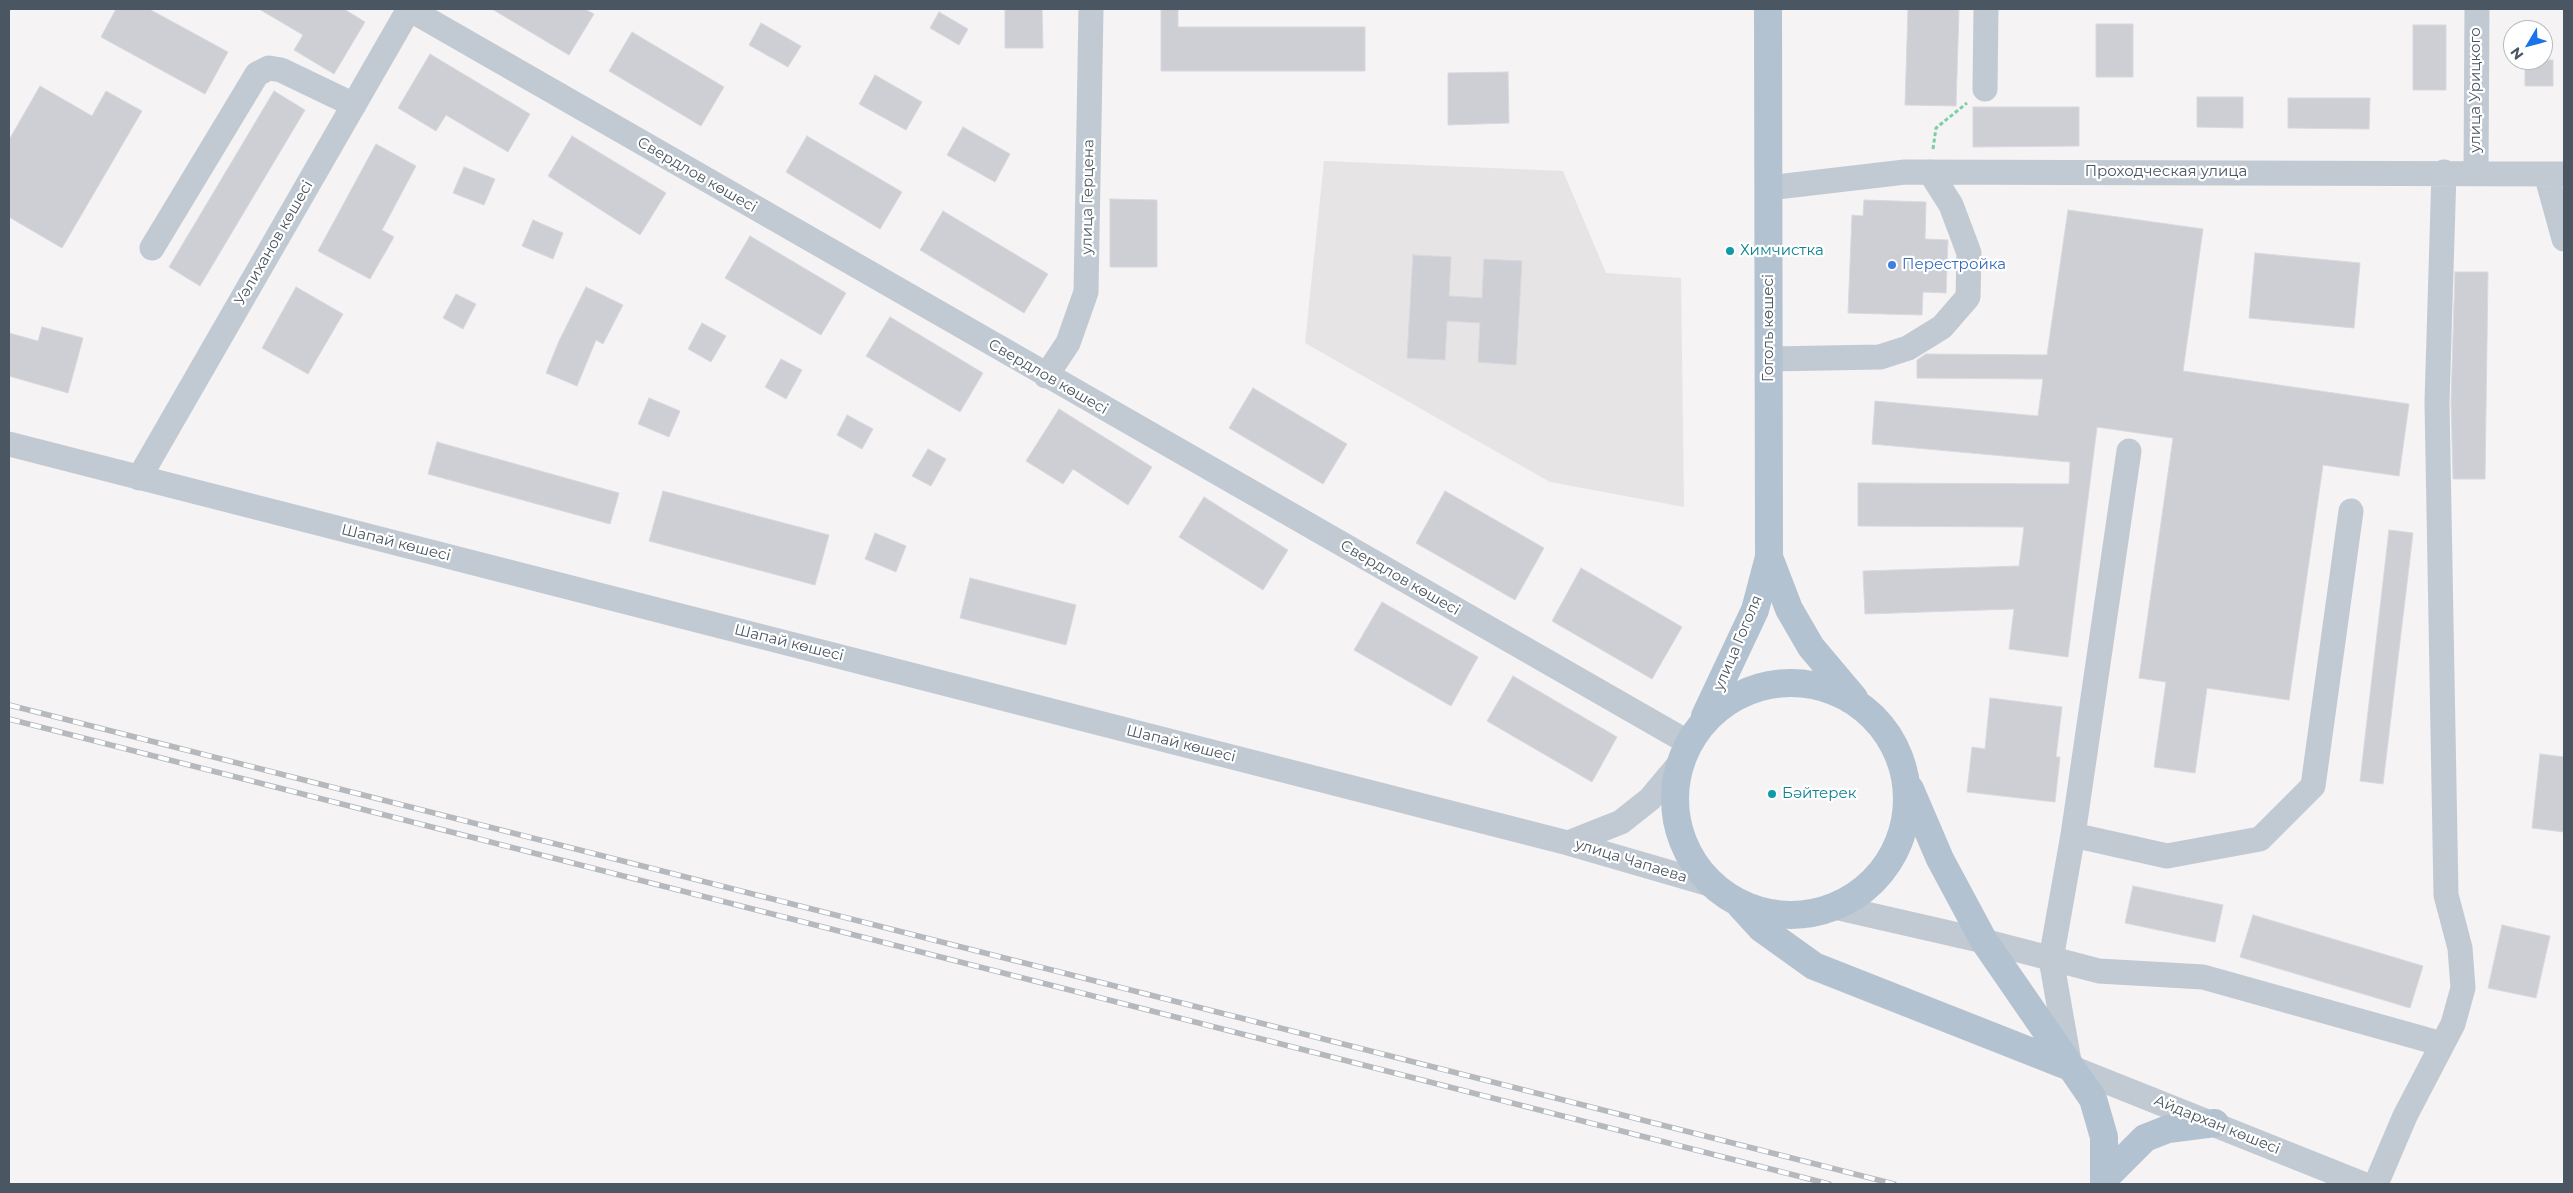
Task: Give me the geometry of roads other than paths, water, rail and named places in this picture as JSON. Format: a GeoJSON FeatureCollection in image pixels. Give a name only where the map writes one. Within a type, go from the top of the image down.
{"type":"FeatureCollection","features":[{"type":"Feature","properties":{"kind":"main road","name":"Гоголь көшесі"},"geometry":{"type":"LineString","coordinates":[[1768,9],[1769,557]]}},
{"type":"Feature","properties":{"kind":"main road","name":"улица Гоголя"},"geometry":{"type":"LineString","coordinates":[[1769,557],[1789,609],[1811,647],[1862,706]]}},
{"type":"Feature","properties":{"kind":"main road","name":"улица Гоголя"},"geometry":{"type":"LineString","coordinates":[[1740,904],[1713,885],[1698,869],[1686,850],[1675,807],[1676,784],[1690,743],[1756,610],[1769,557]]}},
{"type":"Feature","properties":{"kind":"main road"},"geometry":{"type":"LineString","coordinates":[[1690,743],[1717,709],[1736,696],[1756,688],[1778,683],[1822,686],[1843,694],[1862,706],[1878,721],[1891,738],[1940,859],[1984,942],[2093,1099],[2104,1137],[2104,1181]]}},
{"type":"Feature","properties":{"kind":"main road"},"geometry":{"type":"LineString","coordinates":[[1740,904],[1771,914],[1803,915],[1834,907],[1855,897],[1873,883],[1887,866],[1898,846],[1905,824],[1908,801],[1906,779]]}},
{"type":"Feature","properties":{"kind":"main road"},"geometry":{"type":"LineString","coordinates":[[1740,904],[1761,928],[1814,966],[2070,1067]]}},
{"type":"Feature","properties":{"kind":"main road"},"geometry":{"type":"LineString","coordinates":[[2104,1181],[2145,1138],[2168,1129],[2215,1123]]}},
{"type":"Feature","properties":{"kind":"street","name":"улица Герцена"},"geometry":{"type":"LineString","coordinates":[[1046,376],[1068,343],[1086,292],[1091,9]]}},
{"type":"Feature","properties":{"kind":"street"},"geometry":{"type":"LineString","coordinates":[[1985,88],[1986,9]]}},
{"type":"Feature","properties":{"kind":"street","name":"улица Урицкого"},"geometry":{"type":"LineString","coordinates":[[2476,9],[2476,172]]}},
{"type":"Feature","properties":{"kind":"street","name":"Свердлов көшесі"},"geometry":{"type":"LineString","coordinates":[[416,11],[1046,376],[1690,743]]}},
{"type":"Feature","properties":{"kind":"street","name":"Уәлиханов көшесі"},"geometry":{"type":"LineString","coordinates":[[139,478],[354,105],[416,11]]}},
{"type":"Feature","properties":{"kind":"street"},"geometry":{"type":"LineString","coordinates":[[152,248],[257,74],[269,68],[281,70],[354,105]]}},
{"type":"Feature","properties":{"kind":"street","name":"Проходческая улица"},"geometry":{"type":"LineString","coordinates":[[1768,188],[1905,172],[2476,172],[2555,174]]}},
{"type":"Feature","properties":{"kind":"street"},"geometry":{"type":"LineString","coordinates":[[1769,359],[1880,357],[1908,348],[1942,327],[1968,297],[1969,253],[1951,205],[1930,172]]}},
{"type":"Feature","properties":{"kind":"street"},"geometry":{"type":"LineString","coordinates":[[2376,1184],[2405,1116],[2453,1024],[2463,988],[2460,948],[2446,895],[2437,402],[2444,172]]}},
{"type":"Feature","properties":{"kind":"street"},"geometry":{"type":"LineString","coordinates":[[2555,174],[2564,239]]}},
{"type":"Feature","properties":{"kind":"street","name":"Шапай көшесі"},"geometry":{"type":"LineString","coordinates":[[9,444],[1568,842]]}},
{"type":"Feature","properties":{"kind":"street"},"geometry":{"type":"LineString","coordinates":[[2070,1067],[2051,959],[2073,835],[2129,451]]}},
{"type":"Feature","properties":{"kind":"street"},"geometry":{"type":"LineString","coordinates":[[2073,835],[2167,856],[2260,839],[2312,786],[2351,511]]}},
{"type":"Feature","properties":{"kind":"street","name":"улица Чапаева"},"geometry":{"type":"LineString","coordinates":[[1568,842],[1621,822],[1650,799],[1690,743]]}},
{"type":"Feature","properties":{"kind":"street","name":"улица Чапаева"},"geometry":{"type":"LineString","coordinates":[[1568,842],[1713,885]]}},
{"type":"Feature","properties":{"kind":"street"},"geometry":{"type":"LineString","coordinates":[[1834,907],[2099,971],[2203,978],[2442,1044]]}},
{"type":"Feature","properties":{"kind":"street","name":"Айдархан көшесі"},"geometry":{"type":"LineString","coordinates":[[2070,1067],[2215,1123],[2364,1184]]}},
{"type":"Feature","properties":{"kind":"railway"},"geometry":{"type":"LineString","coordinates":[[9,705],[1894,1184]]}},
{"type":"Feature","properties":{"kind":"railway"},"geometry":{"type":"LineString","coordinates":[[9,719],[1829,1184]]}},
{"type":"Feature","properties":{"kind":"place","name":"Химчистка"},"geometry":{"type":"Point","coordinates":[1730,251]}},
{"type":"Feature","properties":{"kind":"place","name":"Перестройка"},"geometry":{"type":"Point","coordinates":[1892,265]}},
{"type":"Feature","properties":{"kind":"place","name":"Бәйтерек"},"geometry":{"type":"Point","coordinates":[1772,794]}}]}
